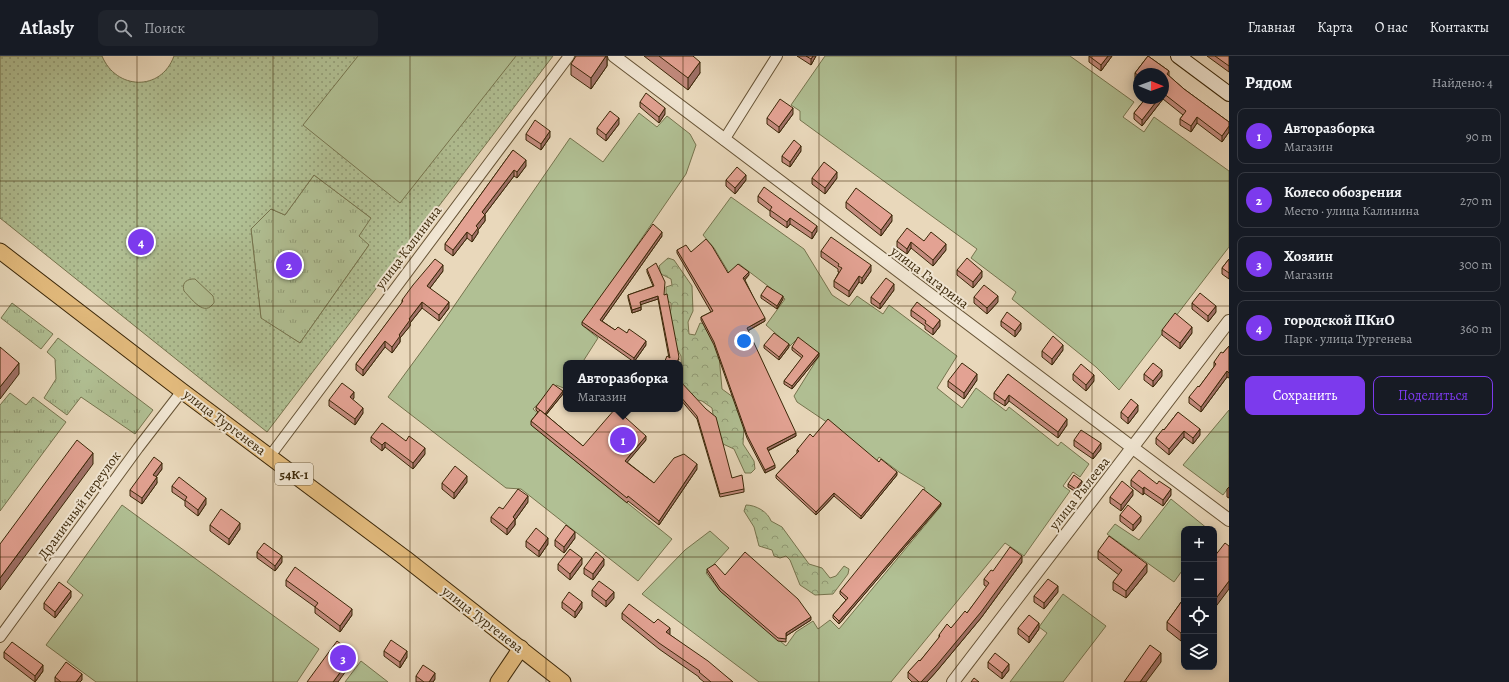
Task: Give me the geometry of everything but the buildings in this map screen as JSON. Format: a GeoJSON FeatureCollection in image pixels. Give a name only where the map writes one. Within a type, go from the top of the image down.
{"type":"FeatureCollection","features":[{"type":"Feature","properties":{"kind":"main road"},"geometry":{"type":"LineString","coordinates":[[1178,56],[1229,94]]}},
{"type":"Feature","properties":{"kind":"main road","name":"улица Тургенева"},"geometry":{"type":"LineString","coordinates":[[0,250],[182,391],[270,456],[521,648],[563,682]]}},
{"type":"Feature","properties":{"kind":"main road"},"geometry":{"type":"LineString","coordinates":[[498,682],[521,648]]}},
{"type":"Feature","properties":{"kind":"street","name":"улица Калинина"},"geometry":{"type":"LineString","coordinates":[[270,456],[569,56]]}},
{"type":"Feature","properties":{"kind":"street","name":"улица Гагарина"},"geometry":{"type":"LineString","coordinates":[[614,56],[1229,520]]}},
{"type":"Feature","properties":{"kind":"street"},"geometry":{"type":"LineString","coordinates":[[724,140],[777,56]]}},
{"type":"Feature","properties":{"kind":"street","name":"улица Рылеева"},"geometry":{"type":"LineString","coordinates":[[953,682],[1229,322]]}},
{"type":"Feature","properties":{"kind":"street","name":"Драничный переулок"},"geometry":{"type":"LineString","coordinates":[[0,637],[138,448],[182,391]]}},
{"type":"Feature","properties":{"kind":"green space"},"geometry":{"type":"Polygon","coordinates":[[[0,56],[102,56],[109,67],[117,75],[128,80],[138,82],[149,81],[159,76],[168,68],[174,56],[553,56],[267,432],[0,218],[0,56]],[[314,175],[285,215],[271,209],[251,229],[261,318],[300,343],[369,245],[359,236],[371,218],[314,175]]]}},
{"type":"Feature","properties":{"kind":"green space"},"geometry":{"type":"Polygon","coordinates":[[[358,56],[516,56],[400,203],[303,125],[358,56]]]}},
{"type":"Feature","properties":{"kind":"green space"},"geometry":{"type":"Polygon","coordinates":[[[825,56],[1070,56],[1133,101],[1123,117],[1144,132],[1154,117],[1229,171],[1229,247],[1119,390],[1096,367],[1012,299],[1016,292],[971,258],[977,249],[800,120],[800,111],[791,105],[825,56]]]}},
{"type":"Feature","properties":{"kind":"green space"},"geometry":{"type":"Polygon","coordinates":[[[639,113],[657,127],[667,116],[690,134],[696,145],[686,174],[582,325],[598,338],[584,360],[563,360],[563,388],[556,385],[533,409],[540,415],[531,425],[672,539],[638,581],[521,489],[506,488],[388,397],[443,322],[570,138],[603,162],[639,113]]]}},
{"type":"Feature","properties":{"kind":"green space"},"geometry":{"type":"Polygon","coordinates":[[[314,175],[371,218],[369,245],[300,343],[261,319],[251,229],[271,209],[285,215],[314,175]]]}},
{"type":"Feature","properties":{"kind":"green space"},"geometry":{"type":"Polygon","coordinates":[[[731,197],[804,249],[832,295],[849,306],[857,296],[883,314],[889,305],[957,356],[937,388],[962,408],[976,388],[1006,411],[1009,407],[1058,446],[1061,442],[1089,464],[1080,477],[1073,472],[1063,486],[1070,491],[1024,556],[1005,543],[891,682],[759,682],[642,594],[685,550],[710,531],[729,548],[706,573],[720,591],[786,646],[796,632],[813,621],[818,629],[830,620],[839,629],[941,506],[923,492],[925,488],[899,472],[879,457],[876,462],[837,429],[797,402],[794,396],[819,356],[797,339],[790,346],[766,325],[785,299],[739,264],[729,273],[714,248],[703,235],[731,197]]]}},
{"type":"Feature","properties":{"kind":"green space"},"geometry":{"type":"Polygon","coordinates":[[[668,258],[674,260],[692,286],[693,311],[688,322],[689,334],[695,335],[700,323],[706,324],[718,345],[722,389],[737,400],[744,426],[743,444],[754,461],[755,469],[751,473],[745,473],[734,449],[723,444],[716,433],[712,408],[702,401],[689,398],[683,389],[683,360],[681,360],[681,356],[666,329],[671,303],[666,300],[666,287],[672,285],[671,279],[661,274],[659,266],[668,258]]]}},
{"type":"Feature","properties":{"kind":"green space"},"geometry":{"type":"Polygon","coordinates":[[[195,279],[213,296],[214,303],[208,308],[201,307],[184,291],[183,286],[185,283],[195,279]]]}},
{"type":"Feature","properties":{"kind":"green space"},"geometry":{"type":"Polygon","coordinates":[[[12,303],[53,334],[41,349],[1,318],[12,303]]]}},
{"type":"Feature","properties":{"kind":"green space"},"geometry":{"type":"Polygon","coordinates":[[[58,338],[153,410],[135,434],[81,397],[67,415],[44,398],[56,379],[55,359],[47,352],[58,338]]]}},
{"type":"Feature","properties":{"kind":"green space"},"geometry":{"type":"Polygon","coordinates":[[[10,393],[26,405],[33,397],[66,422],[0,511],[0,405],[10,393]]]}},
{"type":"Feature","properties":{"kind":"green space"},"geometry":{"type":"Polygon","coordinates":[[[1229,410],[1229,487],[1223,495],[1183,465],[1229,410]]]}},
{"type":"Feature","properties":{"kind":"green space"},"geometry":{"type":"Polygon","coordinates":[[[1171,499],[1204,526],[1181,526],[1181,572],[1174,582],[1107,534],[1115,524],[1139,540],[1171,499]]]}},
{"type":"Feature","properties":{"kind":"green space"},"geometry":{"type":"Polygon","coordinates":[[[122,505],[319,649],[297,682],[96,682],[46,645],[83,595],[67,582],[122,505]]]}},
{"type":"Feature","properties":{"kind":"green space"},"geometry":{"type":"Polygon","coordinates":[[[746,505],[754,506],[761,510],[771,521],[782,527],[809,564],[822,568],[830,578],[836,576],[844,566],[849,569],[848,574],[833,594],[815,595],[800,585],[790,560],[786,556],[780,558],[774,556],[772,550],[759,546],[754,527],[744,511],[746,505]]]}},
{"type":"Feature","properties":{"kind":"green space"},"geometry":{"type":"Polygon","coordinates":[[[1063,594],[1106,626],[1063,682],[1010,682],[1047,633],[1039,627],[1063,594]]]}},
{"type":"Feature","properties":{"kind":"green space"},"geometry":{"type":"Polygon","coordinates":[[[361,661],[388,682],[345,682],[361,661]]]}},
{"type":"Feature","properties":{"kind":"place","name":"городской ПКиО"},"geometry":{"type":"Point","coordinates":[141,242]}},
{"type":"Feature","properties":{"kind":"place","name":"Колесо обозрения"},"geometry":{"type":"Point","coordinates":[289,265]}},
{"type":"Feature","properties":{"kind":"place","name":"Авторазборка"},"geometry":{"type":"Point","coordinates":[623,440]}},
{"type":"Feature","properties":{"kind":"place","name":"Хозяин"},"geometry":{"type":"Point","coordinates":[343,658]}}]}
